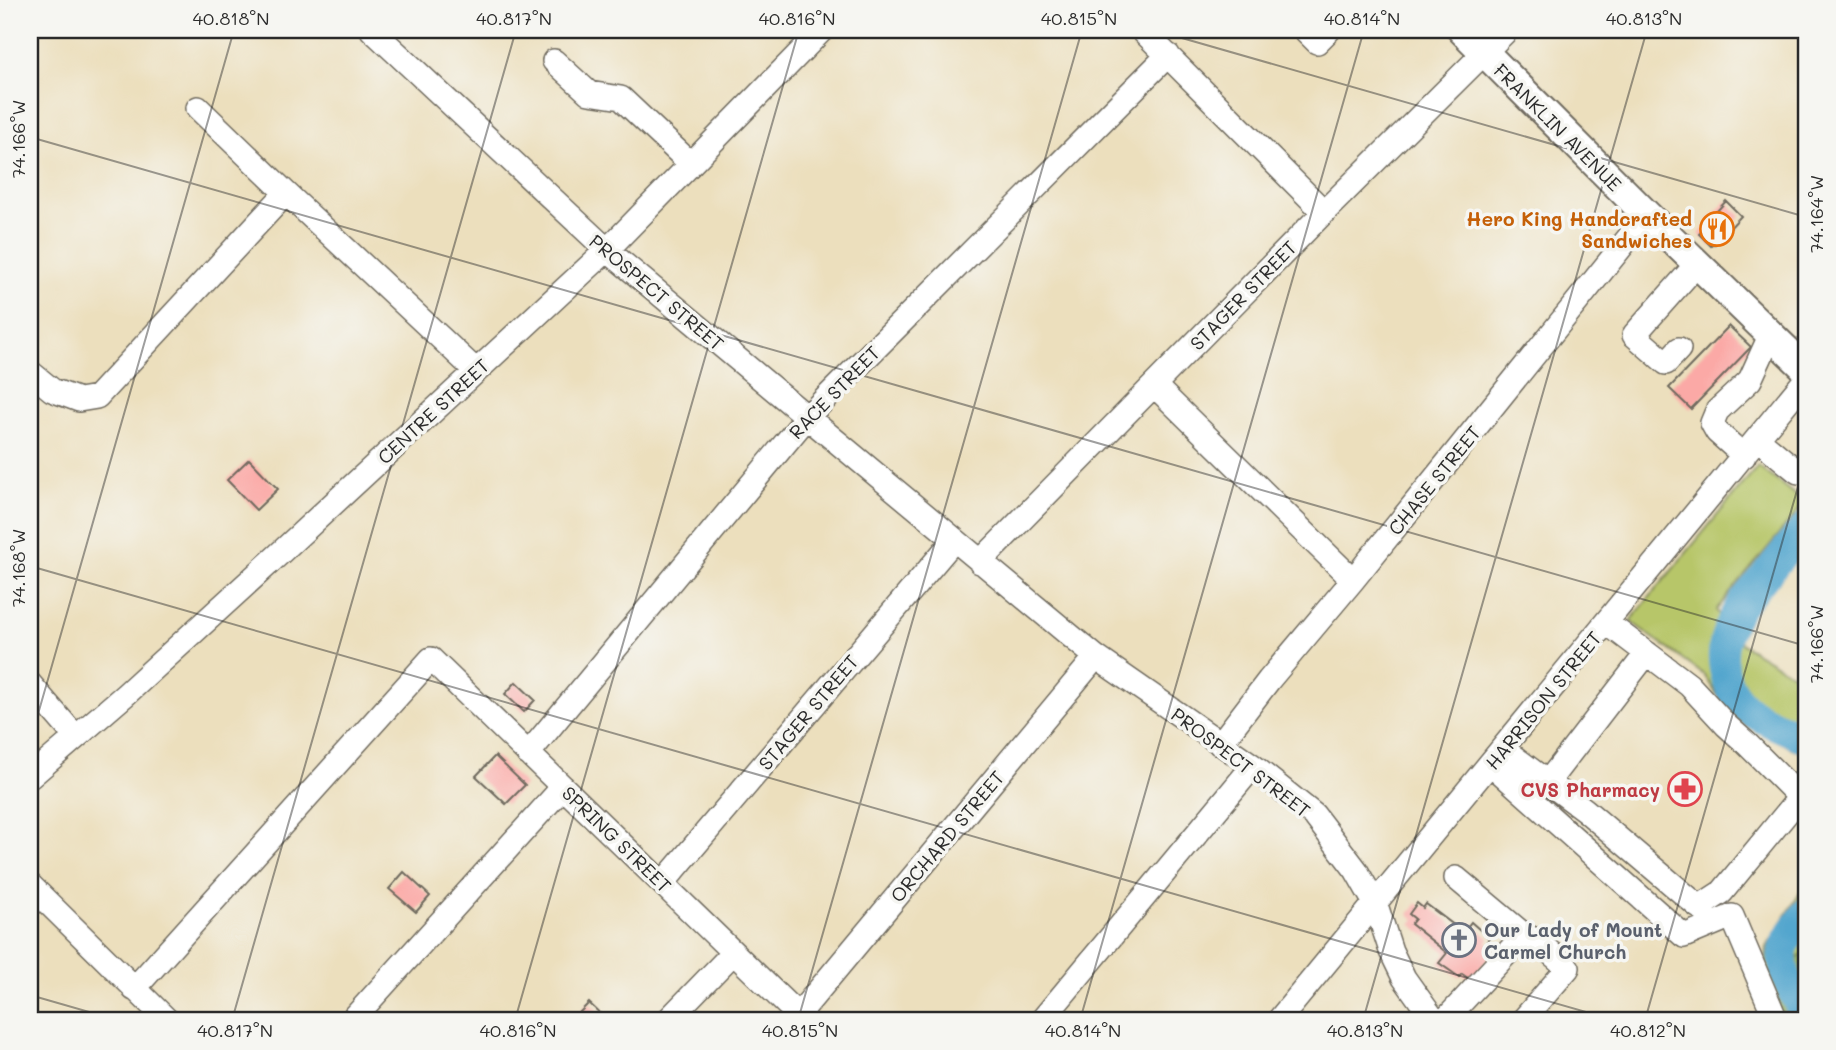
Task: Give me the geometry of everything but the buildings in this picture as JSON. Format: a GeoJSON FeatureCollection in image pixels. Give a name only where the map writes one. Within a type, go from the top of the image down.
{"type":"FeatureCollection","features":[{"type":"Feature","properties":{"kind":"main road","name":"FRANKLIN AVENUE"},"geometry":{"type":"LineString","coordinates":[[1462,30],[1806,369]]}},
{"type":"Feature","properties":{"kind":"street","name":"PROSPECT STREET"},"geometry":{"type":"LineString","coordinates":[[374,30],[607,250],[980,562],[1096,657],[1253,766],[1314,815],[1356,870],[1376,905],[1391,951],[1404,978],[1434,1020]]}},
{"type":"Feature","properties":{"kind":"street","name":"CENTRE STREET"},"geometry":{"type":"LineString","coordinates":[[30,777],[268,565],[607,250],[822,30]]}},
{"type":"Feature","properties":{"kind":"street"},"geometry":{"type":"LineString","coordinates":[[1142,30],[1324,212]]}},
{"type":"Feature","properties":{"kind":"street"},"geometry":{"type":"LineString","coordinates":[[1305,30],[1317,42],[1329,30]]}},
{"type":"Feature","properties":{"kind":"street","name":"STAGER STREET"},"geometry":{"type":"LineString","coordinates":[[980,562],[1507,30]]}},
{"type":"Feature","properties":{"kind":"street","name":"RACE STREET"},"geometry":{"type":"LineString","coordinates":[[528,754],[807,417],[1168,55]]}},
{"type":"Feature","properties":{"kind":"street"},"geometry":{"type":"LineString","coordinates":[[554,61],[589,93],[621,98],[691,164]]}},
{"type":"Feature","properties":{"kind":"street"},"geometry":{"type":"LineString","coordinates":[[198,108],[475,371]]}},
{"type":"Feature","properties":{"kind":"street"},"geometry":{"type":"LineString","coordinates":[[30,372],[61,394],[79,400],[97,397],[286,193]]}},
{"type":"Feature","properties":{"kind":"street","name":"CHASE STREET"},"geometry":{"type":"LineString","coordinates":[[1220,744],[1647,215]]}},
{"type":"Feature","properties":{"kind":"street"},"geometry":{"type":"LineString","coordinates":[[1679,349],[1666,363],[1634,335],[1697,264]]}},
{"type":"Feature","properties":{"kind":"street"},"geometry":{"type":"LineString","coordinates":[[1770,336],[1750,380],[1717,411],[1713,423],[1717,432],[1798,472],[1806,472]]}},
{"type":"Feature","properties":{"kind":"street","name":"HARRISON STREET"},"geometry":{"type":"LineString","coordinates":[[1279,1020],[1806,379]]}},
{"type":"Feature","properties":{"kind":"street"},"geometry":{"type":"LineString","coordinates":[[1154,385],[1353,580]]}},
{"type":"Feature","properties":{"kind":"street","name":"STAGER STREET"},"geometry":{"type":"LineString","coordinates":[[663,883],[954,540]]}},
{"type":"Feature","properties":{"kind":"street"},"geometry":{"type":"LineString","coordinates":[[1497,757],[1547,783],[1585,810],[1699,907],[1722,892],[1800,797],[1689,685],[1607,623]]}},
{"type":"Feature","properties":{"kind":"street"},"geometry":{"type":"LineString","coordinates":[[1547,783],[1647,653]]}},
{"type":"Feature","properties":{"kind":"street","name":"ORCHARD STREET"},"geometry":{"type":"LineString","coordinates":[[800,1018],[1096,657]]}},
{"type":"Feature","properties":{"kind":"street","name":"SPRING STREET"},"geometry":{"type":"LineString","coordinates":[[134,989],[431,659],[800,1018]]}},
{"type":"Feature","properties":{"kind":"street"},"geometry":{"type":"LineString","coordinates":[[30,684],[75,736]]}},
{"type":"Feature","properties":{"kind":"street"},"geometry":{"type":"LineString","coordinates":[[1497,757],[1684,936],[1732,916],[1776,1020]]}},
{"type":"Feature","properties":{"kind":"street"},"geometry":{"type":"LineString","coordinates":[[1042,1020],[1253,766]]}},
{"type":"Feature","properties":{"kind":"street"},"geometry":{"type":"LineString","coordinates":[[352,1020],[563,787]]}},
{"type":"Feature","properties":{"kind":"street"},"geometry":{"type":"LineString","coordinates":[[1456,878],[1568,968],[1523,1020]]}},
{"type":"Feature","properties":{"kind":"street"},"geometry":{"type":"LineString","coordinates":[[33,895],[167,1020]]}},
{"type":"Feature","properties":{"kind":"street"},"geometry":{"type":"LineString","coordinates":[[1445,1020],[1524,935]]}},
{"type":"Feature","properties":{"kind":"street"},"geometry":{"type":"LineString","coordinates":[[668,1020],[733,953]]}},
{"type":"Feature","properties":{"kind":"green space"},"geometry":{"type":"Polygon","coordinates":[[[1758,466],[1805,503],[1716,610],[1742,644],[1806,682],[1806,755],[1733,719],[1704,675],[1630,621],[1758,466]]]}},
{"type":"Feature","properties":{"kind":"green space"},"geometry":{"type":"Polygon","coordinates":[[[1806,883],[1806,953],[1764,976],[1767,947],[1806,883]]]}},
{"type":"Feature","properties":{"kind":"green space"},"geometry":{"type":"Polygon","coordinates":[[[1806,953],[1806,1020],[1782,1020],[1764,976],[1806,953]]]}},
{"type":"Feature","properties":{"kind":"waterway"},"geometry":{"type":"LineString","coordinates":[[1806,527],[1739,608],[1728,631],[1723,655],[1727,679],[1739,701],[1762,719],[1806,739]]}},
{"type":"Feature","properties":{"kind":"waterway"},"geometry":{"type":"LineString","coordinates":[[1806,913],[1787,940],[1782,959],[1789,985],[1806,1017]]}},
{"type":"Feature","properties":{"kind":"place","name":"Hero King Handcrafted Sandwiches"},"geometry":{"type":"Point","coordinates":[1717,229]}},
{"type":"Feature","properties":{"kind":"place","name":"CVS Pharmacy"},"geometry":{"type":"Point","coordinates":[1685,789]}},
{"type":"Feature","properties":{"kind":"place","name":"Our Lady of Mount Carmel Church"},"geometry":{"type":"Point","coordinates":[1459,940]}}]}
